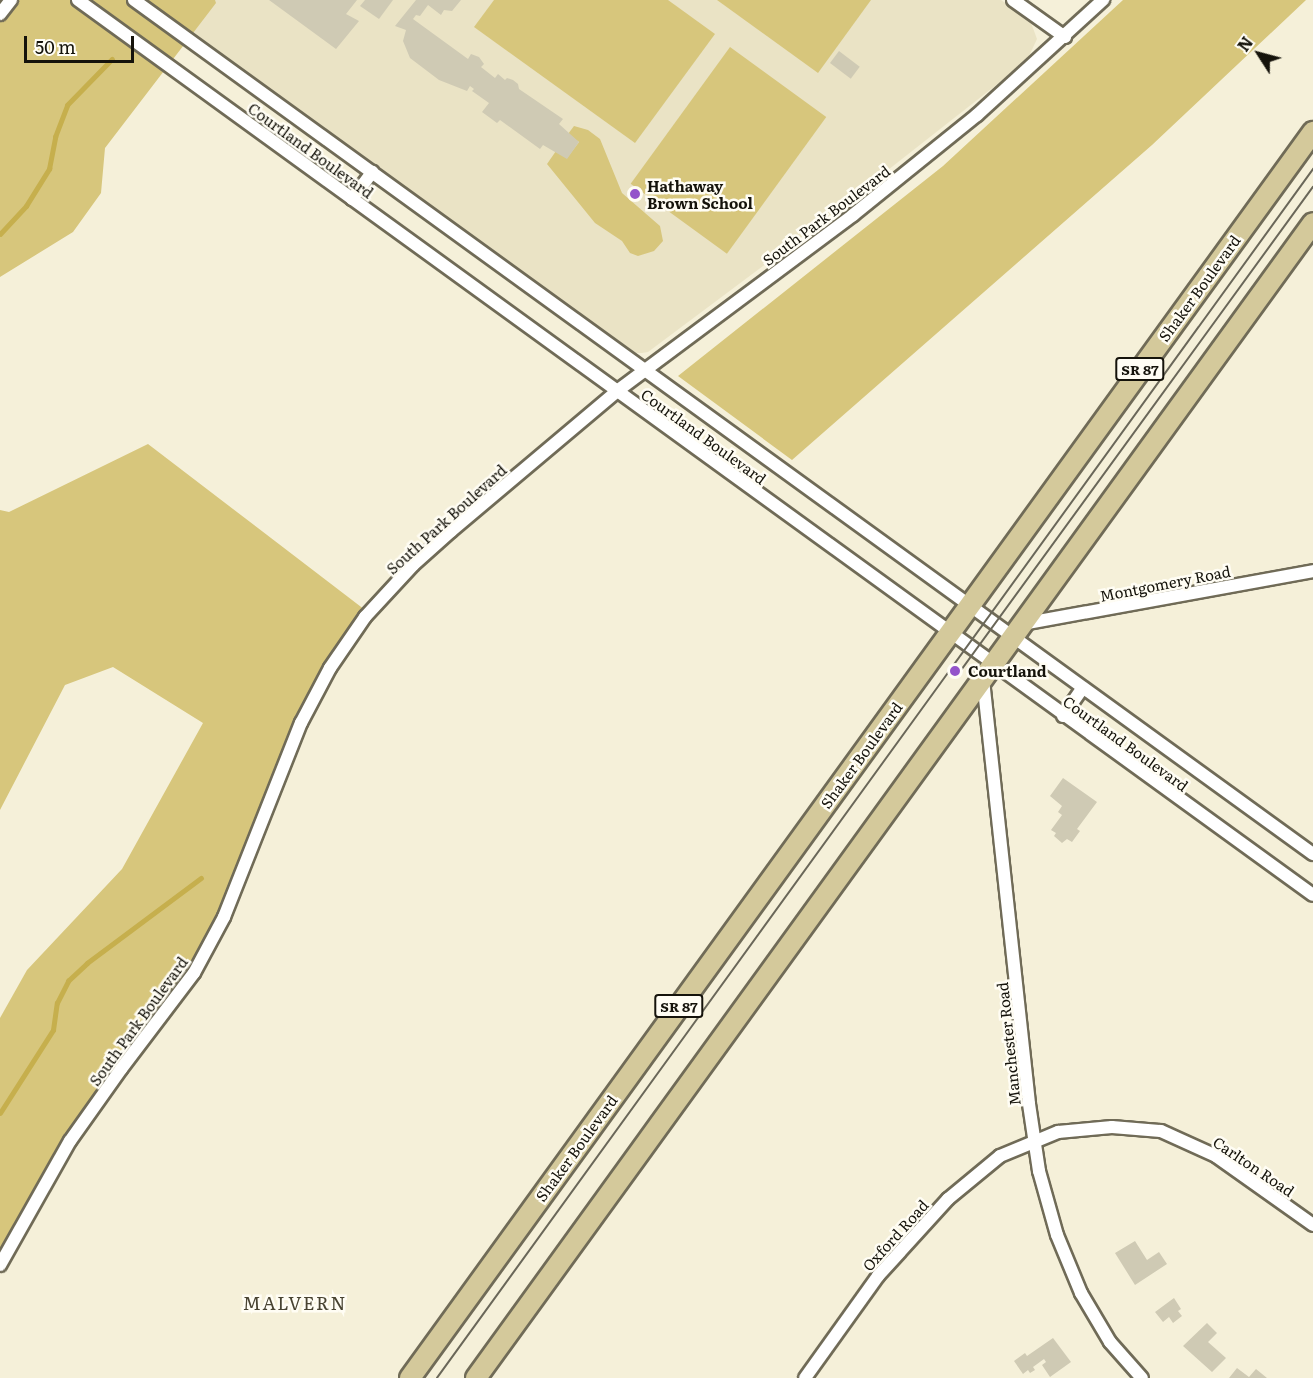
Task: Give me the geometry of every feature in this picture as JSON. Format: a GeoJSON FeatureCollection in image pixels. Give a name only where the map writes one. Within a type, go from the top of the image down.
{"type":"FeatureCollection","features":[{"type":"Feature","properties":{"kind":"main road","name":"Shaker Boulevard"},"geometry":{"type":"LineString","coordinates":[[410,1378],[1313,132]]}},
{"type":"Feature","properties":{"kind":"main road"},"geometry":{"type":"LineString","coordinates":[[476,1378],[1313,223]]}},
{"type":"Feature","properties":{"kind":"street"},"geometry":{"type":"LineString","coordinates":[[0,14],[11,0]]}},
{"type":"Feature","properties":{"kind":"street","name":"Courtland Boulevard"},"geometry":{"type":"LineString","coordinates":[[78,0],[949,633],[988,673],[1063,716],[1313,895]]}},
{"type":"Feature","properties":{"kind":"street","name":"Courtland Boulevard"},"geometry":{"type":"LineString","coordinates":[[134,0],[968,606],[1017,631],[1082,689],[1313,854]]}},
{"type":"Feature","properties":{"kind":"street"},"geometry":{"type":"LineString","coordinates":[[1013,0],[1065,37]]}},
{"type":"Feature","properties":{"kind":"street","name":"South Park Boulevard"},"geometry":{"type":"LineString","coordinates":[[0,1264],[70,1141],[120,1070],[194,973],[224,917],[301,723],[330,668],[365,617],[413,565],[617,391],[853,215],[977,115],[1104,0]]}},
{"type":"Feature","properties":{"kind":"street"},"geometry":{"type":"LineString","coordinates":[[352,199],[372,172]]}},
{"type":"Feature","properties":{"kind":"street","name":"Montgomery Road"},"geometry":{"type":"LineString","coordinates":[[1017,631],[1313,571]]}},
{"type":"Feature","properties":{"kind":"street","name":"Manchester Road"},"geometry":{"type":"LineString","coordinates":[[988,673],[1035,1140],[1049,1209],[1081,1293],[1110,1342],[1142,1378]]}},
{"type":"Feature","properties":{"kind":"street"},"geometry":{"type":"LineString","coordinates":[[1063,716],[1082,689]]}},
{"type":"Feature","properties":{"kind":"street","name":"Carlton Road"},"geometry":{"type":"LineString","coordinates":[[1035,1140],[1058,1132],[1092,1128],[1143,1128],[1161,1131],[1216,1156],[1313,1225]]}},
{"type":"Feature","properties":{"kind":"street","name":"Oxford Road"},"geometry":{"type":"LineString","coordinates":[[805,1378],[854,1306],[924,1222],[981,1170],[1000,1156],[1035,1140]]}},
{"type":"Feature","properties":{"kind":"shaded area"},"geometry":{"type":"Polygon","coordinates":[[[0,0],[215,0],[216,3],[105,148],[101,193],[73,232],[0,277],[0,0]]]}},
{"type":"Feature","properties":{"kind":"shaded area","name":"Hathaway Brown School"},"geometry":{"type":"Polygon","coordinates":[[[146,0],[1001,0],[1030,20],[1037,39],[1029,56],[1000,82],[823,221],[648,352],[636,353],[146,0]]]}},
{"type":"Feature","properties":{"kind":"shaded area"},"geometry":{"type":"Polygon","coordinates":[[[494,0],[668,0],[715,34],[635,143],[474,27],[494,0]]]}},
{"type":"Feature","properties":{"kind":"shaded area"},"geometry":{"type":"Polygon","coordinates":[[[717,0],[871,0],[818,73],[717,0]]]}},
{"type":"Feature","properties":{"kind":"shaded area"},"geometry":{"type":"Polygon","coordinates":[[[1123,0],[1306,0],[1152,145],[792,460],[678,376],[943,166],[1123,0]]]}},
{"type":"Feature","properties":{"kind":"shaded area"},"geometry":{"type":"Polygon","coordinates":[[[730,47],[826,117],[727,254],[631,184],[730,47]]]}},
{"type":"Feature","properties":{"kind":"shaded area"},"geometry":{"type":"Polygon","coordinates":[[[574,126],[588,130],[600,139],[622,193],[660,226],[663,241],[654,251],[638,256],[630,253],[622,241],[595,223],[547,164],[556,151],[567,158],[579,142],[568,134],[574,126]]]}},
{"type":"Feature","properties":{"kind":"shaded area"},"geometry":{"type":"Polygon","coordinates":[[[148,444],[369,613],[330,667],[194,973],[121,1069],[0,1265],[0,1018],[27,970],[122,869],[203,723],[113,667],[65,685],[0,810],[0,510],[9,512],[148,444]]]}},
{"type":"Feature","properties":{"kind":"building"},"geometry":{"type":"Polygon","coordinates":[[[269,0],[357,0],[346,14],[359,21],[336,49],[269,0]]]}},
{"type":"Feature","properties":{"kind":"building"},"geometry":{"type":"Polygon","coordinates":[[[365,0],[393,0],[379,19],[360,6],[365,0]]]}},
{"type":"Feature","properties":{"kind":"building"},"geometry":{"type":"Polygon","coordinates":[[[416,0],[461,0],[452,11],[444,10],[441,15],[428,5],[420,16],[416,15],[413,19],[468,59],[471,54],[479,57],[484,64],[481,67],[495,78],[498,74],[505,80],[507,78],[513,80],[518,84],[519,89],[563,119],[559,124],[579,142],[567,159],[543,145],[540,149],[500,120],[497,123],[482,112],[489,103],[472,91],[474,89],[470,86],[467,91],[439,80],[410,58],[403,41],[406,30],[395,26],[416,0]]]}},
{"type":"Feature","properties":{"kind":"building"},"geometry":{"type":"Polygon","coordinates":[[[839,51],[860,67],[851,79],[830,63],[839,51]]]}},
{"type":"Feature","properties":{"kind":"building"},"geometry":{"type":"Polygon","coordinates":[[[1063,778],[1097,802],[1077,829],[1080,831],[1072,842],[1067,839],[1062,843],[1054,836],[1056,833],[1051,830],[1062,815],[1058,812],[1062,806],[1050,796],[1063,778]]]}},
{"type":"Feature","properties":{"kind":"building"},"geometry":{"type":"Polygon","coordinates":[[[1135,1241],[1147,1260],[1159,1252],[1167,1264],[1135,1285],[1115,1253],[1135,1241]]]}},
{"type":"Feature","properties":{"kind":"building"},"geometry":{"type":"Polygon","coordinates":[[[1174,1298],[1181,1309],[1178,1311],[1182,1316],[1173,1323],[1169,1317],[1163,1322],[1155,1312],[1174,1298]]]}},
{"type":"Feature","properties":{"kind":"building"},"geometry":{"type":"Polygon","coordinates":[[[1207,1323],[1217,1333],[1208,1342],[1226,1358],[1212,1372],[1183,1346],[1207,1323]]]}},
{"type":"Feature","properties":{"kind":"building"},"geometry":{"type":"Polygon","coordinates":[[[1053,1338],[1071,1362],[1050,1377],[1042,1365],[1046,1362],[1044,1359],[1033,1367],[1035,1370],[1030,1373],[1028,1370],[1023,1374],[1014,1361],[1025,1353],[1027,1356],[1053,1338]]]}},
{"type":"Feature","properties":{"kind":"building"},"geometry":{"type":"Polygon","coordinates":[[[1237,1368],[1249,1377],[1256,1369],[1267,1378],[1229,1378],[1237,1368]]]}},
{"type":"Feature","properties":{"kind":"waterway"},"geometry":{"type":"LineString","coordinates":[[0,234],[26,206],[49,169],[55,137],[67,105],[112,59]]}},
{"type":"Feature","properties":{"kind":"waterway"},"geometry":{"type":"LineString","coordinates":[[0,1113],[53,1030],[57,1003],[68,981],[87,963],[201,878]]}},
{"type":"Feature","properties":{"kind":"tram line"},"geometry":{"type":"LineString","coordinates":[[437,1378],[1313,169]]}},
{"type":"Feature","properties":{"kind":"tram line"},"geometry":{"type":"LineString","coordinates":[[962,669],[1313,187]]}},
{"type":"Feature","properties":{"kind":"place","name":"Hathaway Brown School"},"geometry":{"type":"Point","coordinates":[635,194]}},
{"type":"Feature","properties":{"kind":"place","name":"Courtland"},"geometry":{"type":"Point","coordinates":[955,671]}},
{"type":"Feature","properties":{"kind":"district","name":"MALVERN"},"geometry":{"type":"Point","coordinates":[295,1303]}}]}
